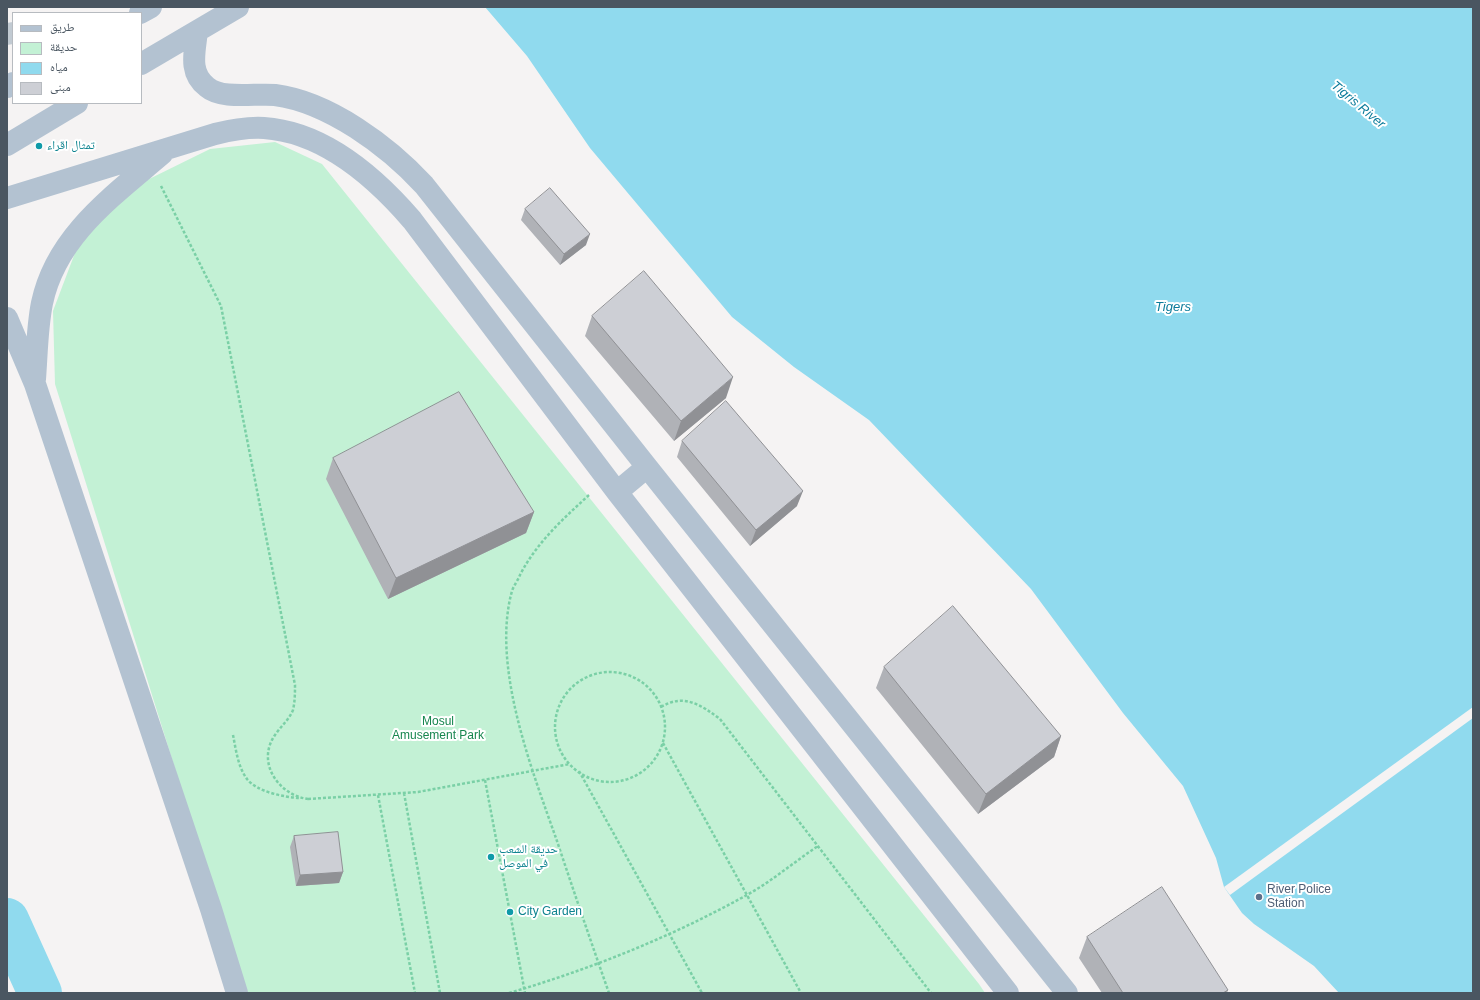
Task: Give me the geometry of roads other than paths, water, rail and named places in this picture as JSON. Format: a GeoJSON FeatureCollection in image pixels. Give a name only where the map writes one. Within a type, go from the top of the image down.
{"type":"FeatureCollection","features":[{"type":"Feature","properties":{"kind":"main road"},"geometry":{"type":"LineString","coordinates":[[142,12],[151,7]]}},
{"type":"Feature","properties":{"kind":"main road"},"geometry":{"type":"LineString","coordinates":[[142,63],[232,10]]}},
{"type":"Feature","properties":{"kind":"main road"},"geometry":{"type":"LineString","coordinates":[[198,31],[194,67],[199,79],[208,89],[225,94],[276,95],[312,106],[356,128],[375,140],[409,169],[424,185],[646,467],[1067,993]]}},
{"type":"Feature","properties":{"kind":"main road"},"geometry":{"type":"LineString","coordinates":[[7,145],[75,104]]}},
{"type":"Feature","properties":{"kind":"main road"},"geometry":{"type":"LineString","coordinates":[[7,198],[169,148],[233,130],[264,128],[311,139],[359,169],[378,184],[412,220],[612,485],[1008,993]]}},
{"type":"Feature","properties":{"kind":"main road"},"geometry":{"type":"LineString","coordinates":[[35,384],[38,327],[42,302],[50,277],[61,254],[76,233],[93,214],[169,148]]}},
{"type":"Feature","properties":{"kind":"main road"},"geometry":{"type":"LineString","coordinates":[[7,318],[35,384],[211,909],[237,993]]}},
{"type":"Feature","properties":{"kind":"main road"},"geometry":{"type":"LineString","coordinates":[[612,485],[646,467]]}},
{"type":"Feature","properties":{"kind":"water","name":"Tigers"},"geometry":{"type":"Polygon","coordinates":[[[485,7],[1473,7],[1473,993],[1339,993],[1314,966],[1254,924],[1242,913],[1224,887],[1216,858],[1183,786],[1123,713],[1031,589],[869,420],[794,367],[732,317],[590,148],[527,56],[485,7]]]}},
{"type":"Feature","properties":{"kind":"waterway"},"geometry":{"type":"LineString","coordinates":[[7,920],[40,993]]}},
{"type":"Feature","properties":{"kind":"place","name":"تمثال اقراء"},"geometry":{"type":"Point","coordinates":[39,146]}},
{"type":"Feature","properties":{"kind":"place","name":"حديقة الشعب في الموصل"},"geometry":{"type":"Point","coordinates":[491,857]}},
{"type":"Feature","properties":{"kind":"place","name":"River Police Station"},"geometry":{"type":"Point","coordinates":[1259,897]}},
{"type":"Feature","properties":{"kind":"place","name":"City Garden"},"geometry":{"type":"Point","coordinates":[510,912]}},
{"type":"Feature","properties":{"kind":"water label","name":"Tigris River"},"geometry":{"type":"Point","coordinates":[1358,105]}},
{"type":"Feature","properties":{"kind":"park label","name":"Mosul Amusement Park"},"geometry":{"type":"Point","coordinates":[438,729]}}]}
